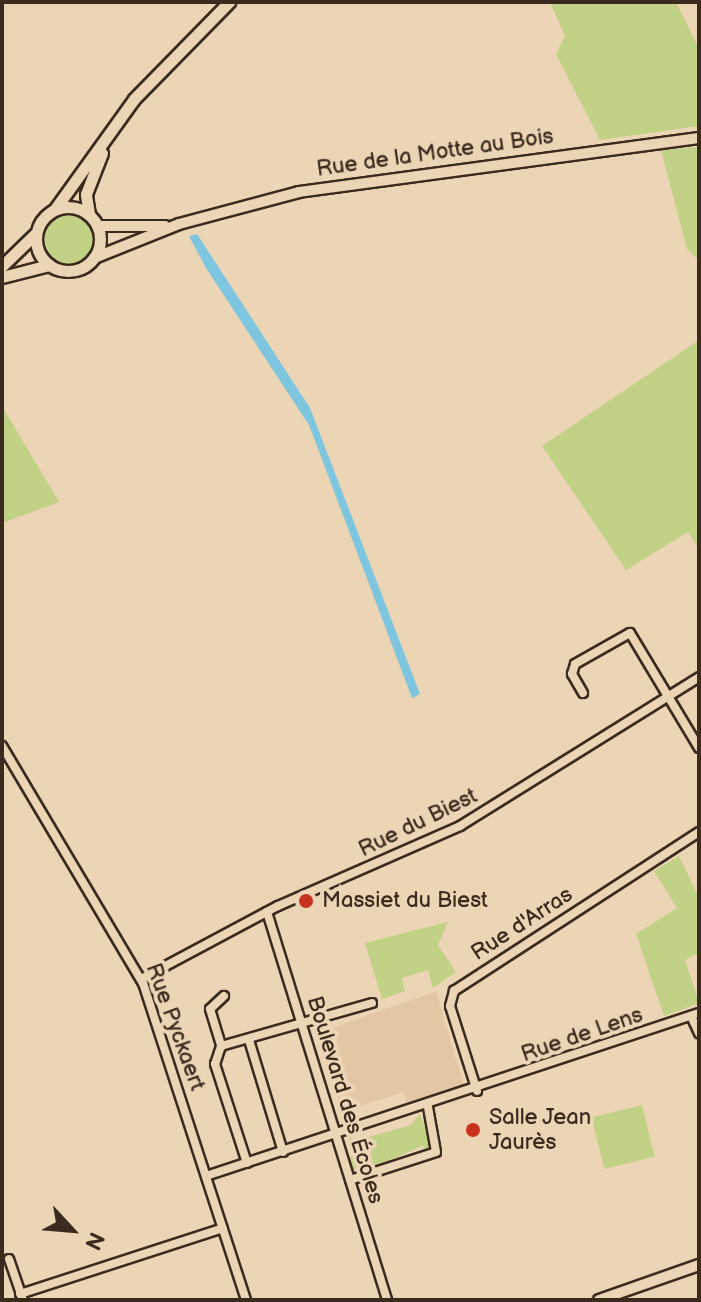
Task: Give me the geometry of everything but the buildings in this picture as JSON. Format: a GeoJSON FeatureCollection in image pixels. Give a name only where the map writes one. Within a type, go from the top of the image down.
{"type":"FeatureCollection","features":[{"type":"Feature","properties":{"kind":"main road"},"geometry":{"type":"LineString","coordinates":[[2,266],[55,209],[110,134],[229,2]]}},
{"type":"Feature","properties":{"kind":"main road"},"geometry":{"type":"LineString","coordinates":[[2,277],[49,265],[71,271],[94,258],[97,226],[89,214],[86,194],[110,134]]}},
{"type":"Feature","properties":{"kind":"main road"},"geometry":{"type":"LineString","coordinates":[[55,209],[89,214]]}},
{"type":"Feature","properties":{"kind":"main road"},"geometry":{"type":"LineString","coordinates":[[37,230],[37,250],[49,265]]}},
{"type":"Feature","properties":{"kind":"street","name":"Rue de la Motte au Bois"},"geometry":{"type":"LineString","coordinates":[[94,258],[179,224],[322,188],[699,138]]}},
{"type":"Feature","properties":{"kind":"street","name":"Rue de la Motte au Bois"},"geometry":{"type":"LineString","coordinates":[[97,226],[179,224]]}},
{"type":"Feature","properties":{"kind":"street"},"geometry":{"type":"LineString","coordinates":[[583,693],[572,674],[575,664],[627,633],[672,694],[699,748]]}},
{"type":"Feature","properties":{"kind":"street","name":"Rue du Biest"},"geometry":{"type":"LineString","coordinates":[[141,979],[267,912],[460,826],[699,677]]}},
{"type":"Feature","properties":{"kind":"street","name":"Rue Pyckaert"},"geometry":{"type":"LineString","coordinates":[[2,746],[141,979],[246,1300]]}},
{"type":"Feature","properties":{"kind":"street","name":"Rue d'Arras"},"geometry":{"type":"LineString","coordinates":[[477,1091],[450,1006],[454,991],[699,832]]}},
{"type":"Feature","properties":{"kind":"street","name":"Boulevard des Écoles"},"geometry":{"type":"LineString","coordinates":[[267,912],[387,1300]]}},
{"type":"Feature","properties":{"kind":"street"},"geometry":{"type":"LineString","coordinates":[[224,996],[209,1013],[221,1046],[215,1064],[247,1163]]}},
{"type":"Feature","properties":{"kind":"street"},"geometry":{"type":"LineString","coordinates":[[221,1046],[372,1003]]}},
{"type":"Feature","properties":{"kind":"street"},"geometry":{"type":"LineString","coordinates":[[695,1014],[699,1033]]}},
{"type":"Feature","properties":{"kind":"street","name":"Rue de Lens"},"geometry":{"type":"LineString","coordinates":[[206,1176],[477,1091],[695,1014]]}},
{"type":"Feature","properties":{"kind":"street"},"geometry":{"type":"LineString","coordinates":[[249,1040],[283,1152]]}},
{"type":"Feature","properties":{"kind":"street"},"geometry":{"type":"LineString","coordinates":[[350,1180],[436,1152],[428,1107]]}},
{"type":"Feature","properties":{"kind":"street"},"geometry":{"type":"LineString","coordinates":[[9,1259],[22,1297],[223,1228]]}},
{"type":"Feature","properties":{"kind":"street"},"geometry":{"type":"LineString","coordinates":[[599,1300],[635,1294],[699,1265]]}},
{"type":"Feature","properties":{"kind":"shaded area"},"geometry":{"type":"Polygon","coordinates":[[[436,991],[464,1086],[407,1104],[404,1092],[342,1112],[318,1033],[436,991]]]}},
{"type":"Feature","properties":{"kind":"green space"},"geometry":{"type":"Polygon","coordinates":[[[550,2],[676,2],[699,49],[699,126],[600,140],[556,54],[565,36],[550,2]]]}},
{"type":"Feature","properties":{"kind":"green space"},"geometry":{"type":"Polygon","coordinates":[[[699,147],[699,260],[687,249],[661,150],[699,147]]]}},
{"type":"Feature","properties":{"kind":"green space"},"geometry":{"type":"Polygon","coordinates":[[[67,212],[86,220],[94,239],[86,258],[67,266],[48,258],[40,239],[48,220],[67,212]]]}},
{"type":"Feature","properties":{"kind":"green space"},"geometry":{"type":"Polygon","coordinates":[[[699,340],[699,549],[688,532],[626,570],[542,446],[699,340]]]}},
{"type":"Feature","properties":{"kind":"green space"},"geometry":{"type":"Polygon","coordinates":[[[2,406],[59,502],[2,523],[2,406]]]}},
{"type":"Feature","properties":{"kind":"green space"},"geometry":{"type":"Polygon","coordinates":[[[679,856],[699,898],[699,953],[685,960],[699,1003],[664,1016],[636,934],[677,908],[654,871],[679,856]]]}},
{"type":"Feature","properties":{"kind":"green space"},"geometry":{"type":"Polygon","coordinates":[[[448,922],[438,945],[456,972],[433,988],[428,970],[402,978],[405,991],[382,999],[365,943],[448,922]]]}},
{"type":"Feature","properties":{"kind":"green space"},"geometry":{"type":"Polygon","coordinates":[[[642,1105],[655,1156],[604,1169],[592,1118],[642,1105]]]}},
{"type":"Feature","properties":{"kind":"green space"},"geometry":{"type":"Polygon","coordinates":[[[420,1114],[434,1149],[423,1153],[424,1145],[373,1168],[352,1169],[349,1136],[355,1134],[354,1141],[411,1125],[420,1114]]]}},
{"type":"Feature","properties":{"kind":"water"},"geometry":{"type":"Polygon","coordinates":[[[197,234],[310,408],[420,694],[412,698],[309,425],[206,268],[189,236],[197,234]]]}},
{"type":"Feature","properties":{"kind":"place","name":"Massiet du Biest"},"geometry":{"type":"Point","coordinates":[306,901]}},
{"type":"Feature","properties":{"kind":"place","name":"Salle Jean Jaurès"},"geometry":{"type":"Point","coordinates":[473,1130]}}]}
